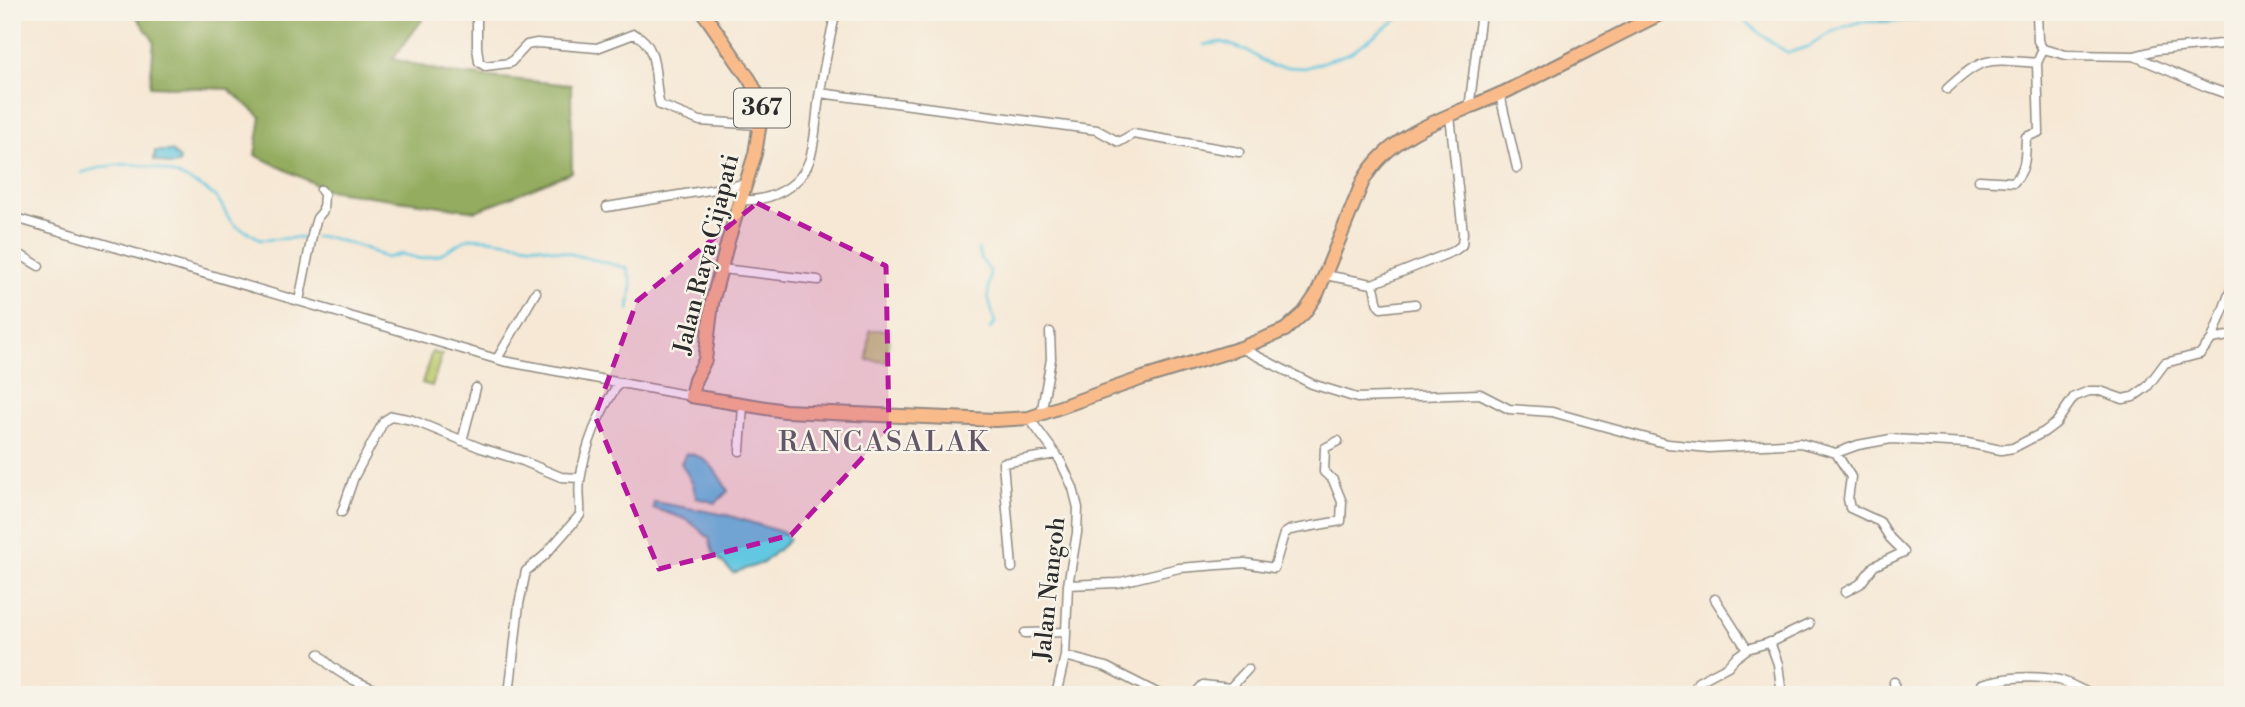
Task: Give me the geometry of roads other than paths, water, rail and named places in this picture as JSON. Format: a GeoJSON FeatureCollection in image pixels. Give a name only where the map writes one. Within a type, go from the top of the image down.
{"type":"FeatureCollection","features":[{"type":"Feature","properties":{"kind":"main road","name":"Jalan Raya Cijapati"},"geometry":{"type":"LineString","coordinates":[[691,396],[705,360],[710,316],[727,269],[728,241],[761,125],[762,110],[758,96],[703,12]]}},
{"type":"Feature","properties":{"kind":"main road"},"geometry":{"type":"LineString","coordinates":[[691,396],[785,411],[980,420],[1035,416],[1273,336],[1294,324],[1317,295],[1363,180],[1373,165],[1415,133],[1500,95],[1662,13]]}},
{"type":"Feature","properties":{"kind":"street"},"geometry":{"type":"LineString","coordinates":[[477,12],[477,55],[479,62],[485,66],[510,63],[527,45],[537,43],[590,49],[635,34],[646,43],[651,55],[660,105],[700,121],[761,125]]}},
{"type":"Feature","properties":{"kind":"street"},"geometry":{"type":"LineString","coordinates":[[740,200],[755,201],[774,197],[807,168],[836,12]]}},
{"type":"Feature","properties":{"kind":"street"},"geometry":{"type":"LineString","coordinates":[[1469,109],[1481,12]]}},
{"type":"Feature","properties":{"kind":"street"},"geometry":{"type":"LineString","coordinates":[[2036,12],[2038,41],[2043,49],[2066,55],[2134,56],[2157,50],[2233,43]]}},
{"type":"Feature","properties":{"kind":"street"},"geometry":{"type":"LineString","coordinates":[[1979,180],[2014,182],[2024,170],[2025,137],[2039,132],[2037,63],[2043,49]]}},
{"type":"Feature","properties":{"kind":"street"},"geometry":{"type":"LineString","coordinates":[[2134,56],[2207,88],[2233,96]]}},
{"type":"Feature","properties":{"kind":"street"},"geometry":{"type":"LineString","coordinates":[[1947,89],[1969,68],[1986,61],[2037,63]]}},
{"type":"Feature","properties":{"kind":"street"},"geometry":{"type":"LineString","coordinates":[[820,93],[1097,130],[1119,142],[1133,134],[1239,152]]}},
{"type":"Feature","properties":{"kind":"street"},"geometry":{"type":"LineString","coordinates":[[1500,95],[1517,168]]}},
{"type":"Feature","properties":{"kind":"street"},"geometry":{"type":"LineString","coordinates":[[1325,275],[1372,284],[1454,251],[1462,245],[1463,233],[1450,117]]}},
{"type":"Feature","properties":{"kind":"street"},"geometry":{"type":"LineString","coordinates":[[607,207],[745,184]]}},
{"type":"Feature","properties":{"kind":"street"},"geometry":{"type":"LineString","coordinates":[[299,301],[313,231],[317,218],[323,211],[324,194],[321,190]]}},
{"type":"Feature","properties":{"kind":"street"},"geometry":{"type":"LineString","coordinates":[[12,217],[497,359],[691,396]]}},
{"type":"Feature","properties":{"kind":"street"},"geometry":{"type":"LineString","coordinates":[[12,250],[39,266]]}},
{"type":"Feature","properties":{"kind":"street"},"geometry":{"type":"LineString","coordinates":[[727,269],[818,280]]}},
{"type":"Feature","properties":{"kind":"street"},"geometry":{"type":"LineString","coordinates":[[1372,284],[1381,309],[1415,303]]}},
{"type":"Feature","properties":{"kind":"street"},"geometry":{"type":"LineString","coordinates":[[1241,348],[1311,384],[1357,398],[1480,394],[1510,409],[1552,412],[1668,444],[1709,448],[1800,443],[1836,453],[1858,445],[1891,439],[1967,443],[2001,450],[2013,448],[2044,432],[2056,423],[2074,397],[2088,391],[2100,391],[2123,399],[2133,397],[2147,387],[2165,363],[2200,354],[2212,339],[2233,284]]}},
{"type":"Feature","properties":{"kind":"street"},"geometry":{"type":"LineString","coordinates":[[497,359],[536,292]]}},
{"type":"Feature","properties":{"kind":"street"},"geometry":{"type":"LineString","coordinates":[[1035,416],[1051,359],[1050,332]]}},
{"type":"Feature","properties":{"kind":"street"},"geometry":{"type":"LineString","coordinates":[[2212,339],[2233,335]]}},
{"type":"Feature","properties":{"kind":"street"},"geometry":{"type":"LineString","coordinates":[[509,695],[519,604],[526,571],[544,556],[580,515],[580,478],[586,449],[605,403],[619,383]]}},
{"type":"Feature","properties":{"kind":"street"},"geometry":{"type":"LineString","coordinates":[[462,441],[476,388]]}},
{"type":"Feature","properties":{"kind":"street"},"geometry":{"type":"LineString","coordinates":[[740,451],[743,405]]}},
{"type":"Feature","properties":{"kind":"street"},"geometry":{"type":"LineString","coordinates":[[342,512],[354,477],[388,417],[400,416],[412,420],[561,477],[580,478]]}},
{"type":"Feature","properties":{"kind":"street","name":"Jalan Nangoh"},"geometry":{"type":"LineString","coordinates":[[1035,416],[1068,476],[1078,508],[1077,533],[1068,585],[1065,656],[1056,695]]}},
{"type":"Feature","properties":{"kind":"street"},"geometry":{"type":"LineString","coordinates":[[1068,585],[1116,583],[1192,567],[1245,563],[1274,568],[1284,534],[1290,530],[1341,522],[1342,502],[1333,480],[1324,472],[1325,448],[1338,441]]}},
{"type":"Feature","properties":{"kind":"street"},"geometry":{"type":"LineString","coordinates":[[1836,453],[1851,477],[1848,499],[1850,508],[1881,522],[1890,538],[1904,552],[1874,566],[1860,584],[1845,592]]}},
{"type":"Feature","properties":{"kind":"street"},"geometry":{"type":"LineString","coordinates":[[1012,568],[1003,463],[1056,454]]}},
{"type":"Feature","properties":{"kind":"street"},"geometry":{"type":"LineString","coordinates":[[1715,600],[1747,649]]}},
{"type":"Feature","properties":{"kind":"street"},"geometry":{"type":"LineString","coordinates":[[1693,695],[1698,682],[1728,666],[1747,649],[1770,642],[1809,624]]}},
{"type":"Feature","properties":{"kind":"street"},"geometry":{"type":"LineString","coordinates":[[1025,633],[1066,632]]}},
{"type":"Feature","properties":{"kind":"street"},"geometry":{"type":"LineString","coordinates":[[1770,642],[1778,664],[1782,695]]}},
{"type":"Feature","properties":{"kind":"street"},"geometry":{"type":"LineString","coordinates":[[319,654],[326,662],[355,681],[389,695]]}},
{"type":"Feature","properties":{"kind":"street"},"geometry":{"type":"LineString","coordinates":[[1065,656],[1106,667],[1161,695]]}},
{"type":"Feature","properties":{"kind":"street"},"geometry":{"type":"LineString","coordinates":[[1194,695],[1203,685],[1230,688],[1248,669]]}},
{"type":"Feature","properties":{"kind":"street"},"geometry":{"type":"LineString","coordinates":[[1981,695],[1982,684],[2021,678],[2060,681],[2095,695]]}},
{"type":"Feature","properties":{"kind":"street"},"geometry":{"type":"LineString","coordinates":[[1894,682],[1895,695]]}},
{"type":"Feature","properties":{"kind":"street"},"geometry":{"type":"LineString","coordinates":[[2177,695],[2200,695]]}},
{"type":"Feature","properties":{"kind":"water"},"geometry":{"type":"Polygon","coordinates":[[[155,151],[172,151],[180,160],[178,164],[171,165],[154,160],[155,151]]]}},
{"type":"Feature","properties":{"kind":"water"},"geometry":{"type":"Polygon","coordinates":[[[686,453],[706,461],[724,484],[728,491],[716,503],[696,498],[693,484],[681,463],[686,453]]]}},
{"type":"Feature","properties":{"kind":"water"},"geometry":{"type":"Polygon","coordinates":[[[654,502],[727,515],[785,533],[789,540],[763,563],[733,573],[713,553],[709,538],[688,520],[653,508],[654,502]]]}},
{"type":"Feature","properties":{"kind":"waterway"},"geometry":{"type":"LineString","coordinates":[[1204,45],[1222,42],[1248,51],[1271,66],[1305,68],[1350,53],[1407,12]]}},
{"type":"Feature","properties":{"kind":"waterway"},"geometry":{"type":"LineString","coordinates":[[1734,12],[1788,53],[1810,46],[1831,32],[1859,22],[1930,17],[1975,19],[1988,12]]}},
{"type":"Feature","properties":{"kind":"waterway"},"geometry":{"type":"LineString","coordinates":[[81,173],[122,164],[159,169],[186,179],[207,191],[218,200],[236,226],[260,240],[309,237]]}},
{"type":"Feature","properties":{"kind":"waterway"},"geometry":{"type":"LineString","coordinates":[[315,237],[327,237],[362,247],[386,258],[402,254],[421,259],[439,255],[469,238],[543,247],[627,268],[632,285],[629,310]]}},
{"type":"Feature","properties":{"kind":"waterway"},"geometry":{"type":"LineString","coordinates":[[978,249],[981,259],[990,271],[988,296],[995,323],[990,329]]}},
{"type":"Feature","properties":{"kind":"district","name":"RANCASALAK"},"geometry":{"type":"Point","coordinates":[884,442]}}]}
